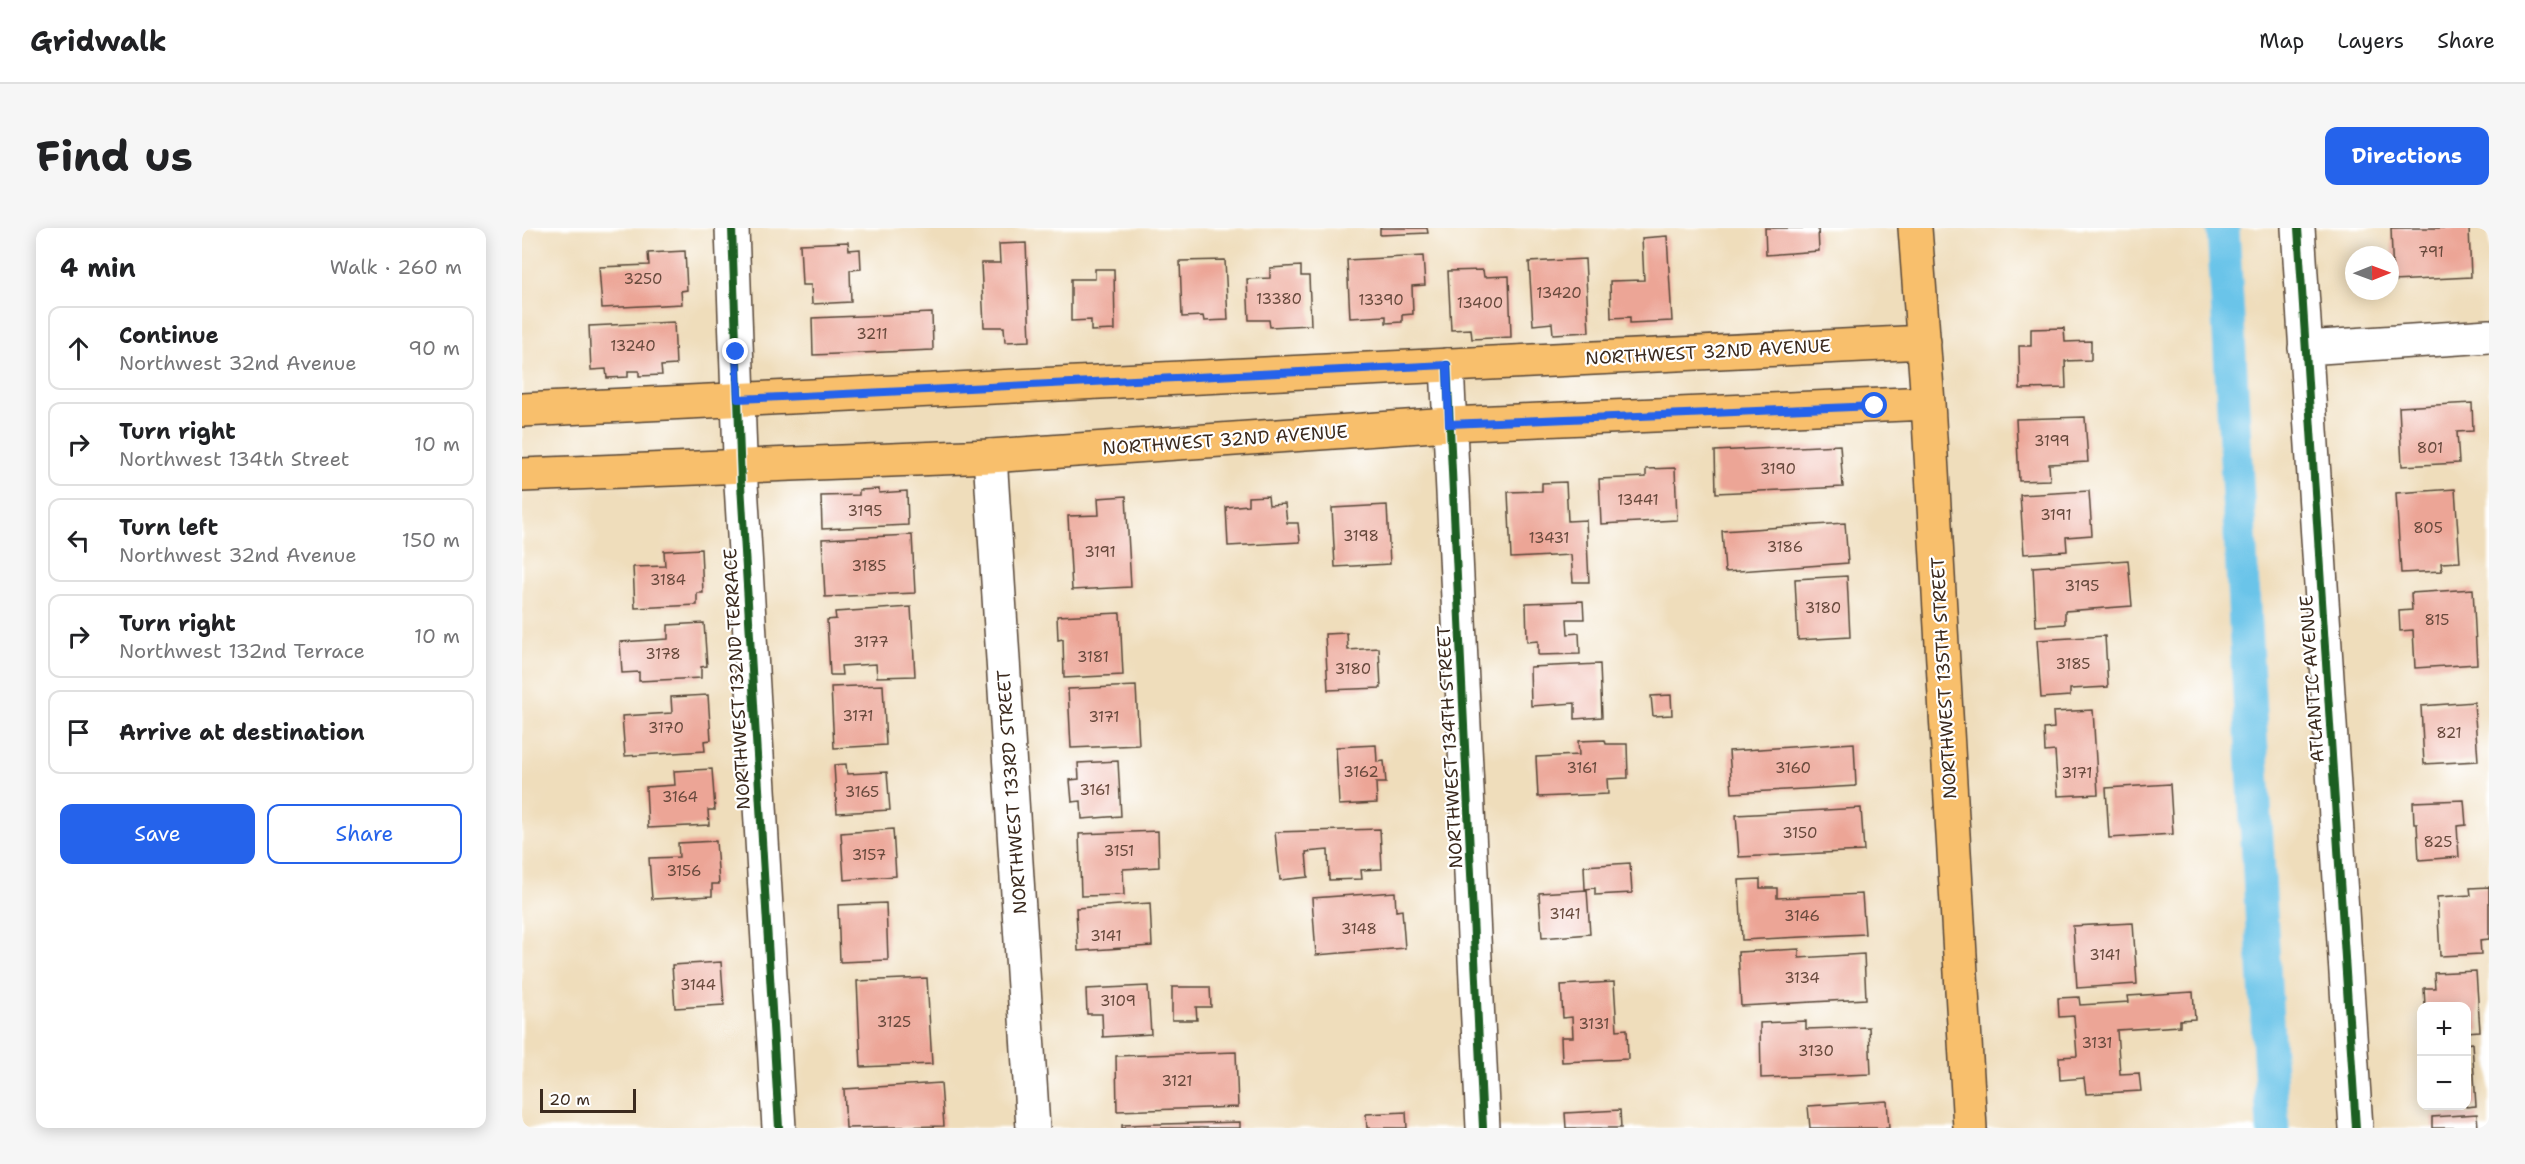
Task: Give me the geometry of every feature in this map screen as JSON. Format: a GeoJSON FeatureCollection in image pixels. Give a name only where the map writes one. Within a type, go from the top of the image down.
{"type":"FeatureCollection","features":[{"type":"Feature","properties":{"kind":"main road","name":"NORTHWEST 135TH STREET"},"geometry":{"type":"LineString","coordinates":[[1915,228],[1928,403],[1970,1128]]}},
{"type":"Feature","properties":{"kind":"main road","name":"NORTHWEST 32ND AVENUE"},"geometry":{"type":"LineString","coordinates":[[522,410],[1923,342]]}},
{"type":"Feature","properties":{"kind":"main road","name":"NORTHWEST 32ND AVENUE"},"geometry":{"type":"LineString","coordinates":[[522,475],[990,456],[1449,424],[1928,403]]}},
{"type":"Feature","properties":{"kind":"street","name":"NORTHWEST 132ND TERRACE"},"geometry":{"type":"LineString","coordinates":[[732,228],[740,467],[779,1128]]}},
{"type":"Feature","properties":{"kind":"street","name":"ATLANTIC AVENUE"},"geometry":{"type":"LineString","coordinates":[[2298,228],[2356,1128]]}},
{"type":"Feature","properties":{"kind":"street"},"geometry":{"type":"LineString","coordinates":[[2305,348],[2489,336]]}},
{"type":"Feature","properties":{"kind":"street","name":"NORTHWEST 134TH STREET"},"geometry":{"type":"LineString","coordinates":[[1447,365],[1483,1128]]}},
{"type":"Feature","properties":{"kind":"street","name":"NORTHWEST 133RD STREET"},"geometry":{"type":"LineString","coordinates":[[990,456],[1033,1128]]}},
{"type":"Feature","properties":{"kind":"building"},"geometry":{"type":"Polygon","coordinates":[[[1380,228],[1427,228],[1428,233],[1380,235],[1380,228]]]}},
{"type":"Feature","properties":{"kind":"building"},"geometry":{"type":"Polygon","coordinates":[[[1765,228],[1818,228],[1819,251],[1766,255],[1765,228]]]}},
{"type":"Feature","properties":{"kind":"building"},"geometry":{"type":"Polygon","coordinates":[[[2391,228],[2469,228],[2471,277],[2399,281],[2399,246],[2392,246],[2391,228]]]}},
{"type":"Feature","properties":{"kind":"building"},"geometry":{"type":"Polygon","coordinates":[[[1667,236],[1672,321],[1630,323],[1630,317],[1611,318],[1610,281],[1644,280],[1642,238],[1667,236]]]}},
{"type":"Feature","properties":{"kind":"building"},"geometry":{"type":"Polygon","coordinates":[[[848,242],[849,250],[860,249],[861,269],[850,270],[851,302],[812,304],[811,285],[802,285],[800,244],[848,242]]]}},
{"type":"Feature","properties":{"kind":"building"},"geometry":{"type":"Polygon","coordinates":[[[1026,243],[1030,341],[1005,342],[1004,327],[984,327],[981,263],[1000,263],[999,244],[1026,243]]]}},
{"type":"Feature","properties":{"kind":"building"},"geometry":{"type":"Polygon","coordinates":[[[685,251],[687,290],[681,291],[682,304],[602,308],[599,267],[649,265],[648,253],[685,251]]]}},
{"type":"Feature","properties":{"kind":"building"},"geometry":{"type":"Polygon","coordinates":[[[1423,256],[1425,285],[1412,286],[1413,314],[1402,315],[1402,322],[1386,323],[1386,316],[1350,318],[1347,260],[1423,256]]]}},
{"type":"Feature","properties":{"kind":"building"},"geometry":{"type":"Polygon","coordinates":[[[1585,259],[1589,332],[1553,334],[1552,323],[1533,325],[1529,262],[1585,259]]]}},
{"type":"Feature","properties":{"kind":"building"},"geometry":{"type":"Polygon","coordinates":[[[1225,260],[1228,320],[1204,321],[1203,316],[1182,317],[1180,261],[1225,260]]]}},
{"type":"Feature","properties":{"kind":"building"},"geometry":{"type":"Polygon","coordinates":[[[1301,266],[1301,276],[1309,276],[1311,325],[1270,327],[1269,320],[1249,320],[1247,279],[1270,278],[1270,268],[1301,266]]]}},
{"type":"Feature","properties":{"kind":"building"},"geometry":{"type":"Polygon","coordinates":[[[1095,269],[1114,269],[1115,330],[1091,331],[1091,320],[1071,321],[1071,279],[1095,279],[1095,269]]]}},
{"type":"Feature","properties":{"kind":"building"},"geometry":{"type":"Polygon","coordinates":[[[1483,270],[1484,277],[1509,276],[1511,337],[1472,339],[1471,329],[1451,330],[1448,271],[1483,270]]]}},
{"type":"Feature","properties":{"kind":"building"},"geometry":{"type":"Polygon","coordinates":[[[932,313],[933,350],[813,355],[812,318],[932,313]]]}},
{"type":"Feature","properties":{"kind":"building"},"geometry":{"type":"Polygon","coordinates":[[[674,322],[676,365],[661,366],[662,375],[639,376],[639,371],[628,371],[628,377],[607,378],[606,369],[591,370],[589,326],[674,322]]]}},
{"type":"Feature","properties":{"kind":"building"},"geometry":{"type":"Polygon","coordinates":[[[2064,328],[2065,342],[2091,341],[2091,360],[2065,361],[2066,388],[2020,389],[2019,346],[2031,346],[2031,329],[2064,328]]]}},
{"type":"Feature","properties":{"kind":"building"},"geometry":{"type":"Polygon","coordinates":[[[2472,403],[2473,431],[2457,432],[2459,463],[2402,466],[2399,407],[2472,403]]]}},
{"type":"Feature","properties":{"kind":"building"},"geometry":{"type":"Polygon","coordinates":[[[2085,417],[2088,462],[2049,464],[2050,480],[2019,481],[2016,419],[2085,417]]]}},
{"type":"Feature","properties":{"kind":"building"},"geometry":{"type":"Polygon","coordinates":[[[1840,445],[1843,487],[1716,493],[1715,451],[1840,445]]]}},
{"type":"Feature","properties":{"kind":"building"},"geometry":{"type":"Polygon","coordinates":[[[1675,468],[1677,520],[1601,524],[1599,479],[1646,477],[1646,469],[1675,468]]]}},
{"type":"Feature","properties":{"kind":"building"},"geometry":{"type":"Polygon","coordinates":[[[1566,482],[1568,521],[1586,520],[1589,582],[1573,582],[1571,555],[1511,558],[1508,492],[1542,491],[1542,483],[1566,482]]]}},
{"type":"Feature","properties":{"kind":"building"},"geometry":{"type":"Polygon","coordinates":[[[879,489],[879,493],[907,491],[908,525],[822,529],[821,496],[859,495],[859,490],[879,489]]]}},
{"type":"Feature","properties":{"kind":"building"},"geometry":{"type":"Polygon","coordinates":[[[2455,489],[2460,562],[2441,563],[2442,571],[2401,573],[2396,493],[2455,489]]]}},
{"type":"Feature","properties":{"kind":"building"},"geometry":{"type":"Polygon","coordinates":[[[2089,491],[2092,535],[2066,537],[2067,551],[2024,554],[2020,495],[2089,491]]]}},
{"type":"Feature","properties":{"kind":"building"},"geometry":{"type":"Polygon","coordinates":[[[1126,496],[1131,587],[1072,590],[1068,516],[1099,515],[1098,498],[1126,496]]]}},
{"type":"Feature","properties":{"kind":"building"},"geometry":{"type":"Polygon","coordinates":[[[1268,496],[1269,505],[1285,504],[1287,523],[1298,523],[1300,542],[1228,546],[1226,507],[1248,505],[1248,497],[1268,496]]]}},
{"type":"Feature","properties":{"kind":"building"},"geometry":{"type":"Polygon","coordinates":[[[1387,505],[1390,564],[1335,567],[1332,508],[1387,505]]]}},
{"type":"Feature","properties":{"kind":"building"},"geometry":{"type":"Polygon","coordinates":[[[1845,523],[1848,563],[1725,572],[1722,531],[1845,523]]]}},
{"type":"Feature","properties":{"kind":"building"},"geometry":{"type":"Polygon","coordinates":[[[912,535],[915,593],[825,597],[822,539],[912,535]]]}},
{"type":"Feature","properties":{"kind":"building"},"geometry":{"type":"Polygon","coordinates":[[[701,549],[703,593],[697,593],[697,605],[635,608],[633,567],[665,566],[664,551],[701,549]]]}},
{"type":"Feature","properties":{"kind":"building"},"geometry":{"type":"Polygon","coordinates":[[[2128,560],[2132,606],[2065,611],[2065,624],[2036,626],[2033,567],[2128,560]]]}},
{"type":"Feature","properties":{"kind":"building"},"geometry":{"type":"Polygon","coordinates":[[[1847,576],[1850,637],[1798,640],[1795,579],[1847,576]]]}},
{"type":"Feature","properties":{"kind":"building"},"geometry":{"type":"Polygon","coordinates":[[[2473,589],[2477,664],[2415,668],[2413,630],[2400,631],[2399,611],[2412,610],[2411,593],[2473,589]]]}},
{"type":"Feature","properties":{"kind":"building"},"geometry":{"type":"Polygon","coordinates":[[[1583,601],[1584,619],[1567,619],[1568,634],[1579,633],[1580,654],[1538,655],[1538,641],[1527,642],[1526,603],[1583,601]]]}},
{"type":"Feature","properties":{"kind":"building"},"geometry":{"type":"Polygon","coordinates":[[[911,607],[915,676],[877,677],[876,664],[841,666],[842,675],[830,675],[827,620],[836,619],[835,612],[911,607]]]}},
{"type":"Feature","properties":{"kind":"building"},"geometry":{"type":"Polygon","coordinates":[[[1120,613],[1123,675],[1064,678],[1063,639],[1058,640],[1057,616],[1120,613]]]}},
{"type":"Feature","properties":{"kind":"building"},"geometry":{"type":"Polygon","coordinates":[[[704,623],[707,666],[701,667],[701,678],[639,681],[639,672],[622,673],[620,642],[668,639],[668,625],[704,623]]]}},
{"type":"Feature","properties":{"kind":"building"},"geometry":{"type":"Polygon","coordinates":[[[1347,633],[1348,650],[1379,648],[1381,688],[1328,690],[1325,634],[1347,633]]]}},
{"type":"Feature","properties":{"kind":"building"},"geometry":{"type":"Polygon","coordinates":[[[2105,636],[2108,687],[2070,689],[2070,696],[2041,698],[2037,640],[2105,636]]]}},
{"type":"Feature","properties":{"kind":"building"},"geometry":{"type":"Polygon","coordinates":[[[1600,664],[1602,717],[1575,719],[1575,703],[1531,706],[1530,667],[1600,664]]]}},
{"type":"Feature","properties":{"kind":"building"},"geometry":{"type":"Polygon","coordinates":[[[883,685],[886,745],[834,748],[831,687],[883,685]]]}},
{"type":"Feature","properties":{"kind":"building"},"geometry":{"type":"Polygon","coordinates":[[[1136,686],[1139,745],[1071,748],[1068,689],[1136,686]]]}},
{"type":"Feature","properties":{"kind":"building"},"geometry":{"type":"Polygon","coordinates":[[[708,695],[711,740],[704,741],[705,751],[625,756],[622,716],[672,713],[671,697],[708,695]]]}},
{"type":"Feature","properties":{"kind":"building"},"geometry":{"type":"Polygon","coordinates":[[[1671,695],[1672,715],[1653,716],[1651,696],[1671,695]]]}},
{"type":"Feature","properties":{"kind":"building"},"geometry":{"type":"Polygon","coordinates":[[[2474,702],[2478,761],[2424,764],[2421,706],[2474,702]]]}},
{"type":"Feature","properties":{"kind":"building"},"geometry":{"type":"Polygon","coordinates":[[[2093,710],[2098,794],[2058,796],[2055,751],[2045,752],[2044,729],[2054,728],[2053,712],[2093,710]]]}},
{"type":"Feature","properties":{"kind":"building"},"geometry":{"type":"Polygon","coordinates":[[[1605,740],[1606,744],[1627,744],[1628,778],[1607,779],[1608,794],[1538,797],[1536,757],[1579,755],[1578,741],[1605,740]]]}},
{"type":"Feature","properties":{"kind":"building"},"geometry":{"type":"Polygon","coordinates":[[[1854,743],[1856,786],[1732,793],[1729,751],[1854,743]]]}},
{"type":"Feature","properties":{"kind":"building"},"geometry":{"type":"Polygon","coordinates":[[[1376,745],[1377,762],[1384,761],[1386,783],[1376,783],[1377,803],[1339,805],[1336,747],[1376,745]]]}},
{"type":"Feature","properties":{"kind":"building"},"geometry":{"type":"Polygon","coordinates":[[[1118,761],[1121,816],[1082,819],[1081,801],[1072,802],[1070,780],[1079,779],[1078,763],[1118,761]]]}},
{"type":"Feature","properties":{"kind":"building"},"geometry":{"type":"Polygon","coordinates":[[[846,764],[847,774],[887,772],[890,810],[837,813],[834,765],[846,764]]]}},
{"type":"Feature","properties":{"kind":"building"},"geometry":{"type":"Polygon","coordinates":[[[712,769],[715,810],[708,810],[709,825],[648,828],[646,787],[675,785],[674,771],[712,769]]]}},
{"type":"Feature","properties":{"kind":"building"},"geometry":{"type":"Polygon","coordinates":[[[2170,784],[2173,834],[2109,838],[2106,788],[2170,784]]]}},
{"type":"Feature","properties":{"kind":"building"},"geometry":{"type":"Polygon","coordinates":[[[2464,800],[2466,825],[2457,826],[2459,857],[2419,860],[2413,802],[2464,800]]]}},
{"type":"Feature","properties":{"kind":"building"},"geometry":{"type":"Polygon","coordinates":[[[1861,808],[1864,851],[1739,857],[1736,815],[1861,808]]]}},
{"type":"Feature","properties":{"kind":"building"},"geometry":{"type":"Polygon","coordinates":[[[893,829],[896,876],[844,880],[841,833],[893,829]]]}},
{"type":"Feature","properties":{"kind":"building"},"geometry":{"type":"Polygon","coordinates":[[[1380,829],[1382,869],[1361,870],[1362,879],[1329,880],[1328,850],[1306,852],[1308,877],[1280,880],[1275,832],[1380,829]]]}},
{"type":"Feature","properties":{"kind":"building"},"geometry":{"type":"Polygon","coordinates":[[[1158,831],[1159,867],[1123,869],[1124,895],[1081,896],[1079,834],[1158,831]]]}},
{"type":"Feature","properties":{"kind":"building"},"geometry":{"type":"Polygon","coordinates":[[[716,841],[719,884],[712,884],[712,896],[652,899],[649,858],[679,857],[678,843],[716,841]]]}},
{"type":"Feature","properties":{"kind":"building"},"geometry":{"type":"Polygon","coordinates":[[[1630,863],[1632,893],[1595,895],[1595,888],[1585,889],[1584,866],[1630,863]]]}},
{"type":"Feature","properties":{"kind":"building"},"geometry":{"type":"Polygon","coordinates":[[[1760,879],[1760,888],[1777,888],[1777,898],[1862,894],[1865,934],[1742,940],[1739,880],[1760,879]]]}},
{"type":"Feature","properties":{"kind":"building"},"geometry":{"type":"Polygon","coordinates":[[[2489,887],[2489,939],[2480,940],[2481,954],[2440,956],[2437,897],[2471,895],[2470,888],[2489,887]]]}},
{"type":"Feature","properties":{"kind":"building"},"geometry":{"type":"Polygon","coordinates":[[[1587,890],[1590,934],[1542,938],[1539,893],[1587,890]]]}},
{"type":"Feature","properties":{"kind":"building"},"geometry":{"type":"Polygon","coordinates":[[[1395,892],[1396,911],[1402,910],[1405,948],[1316,955],[1312,898],[1395,892]]]}},
{"type":"Feature","properties":{"kind":"building"},"geometry":{"type":"Polygon","coordinates":[[[886,903],[888,960],[840,962],[838,905],[886,903]]]}},
{"type":"Feature","properties":{"kind":"building"},"geometry":{"type":"Polygon","coordinates":[[[1150,903],[1152,946],[1078,951],[1076,908],[1150,903]]]}},
{"type":"Feature","properties":{"kind":"building"},"geometry":{"type":"Polygon","coordinates":[[[2133,923],[2137,984],[2077,988],[2073,926],[2133,923]]]}},
{"type":"Feature","properties":{"kind":"building"},"geometry":{"type":"Polygon","coordinates":[[[1799,949],[1799,958],[1864,954],[1866,999],[1741,1006],[1738,952],[1799,949]]]}},
{"type":"Feature","properties":{"kind":"building"},"geometry":{"type":"Polygon","coordinates":[[[721,962],[724,1005],[675,1008],[672,965],[721,962]]]}},
{"type":"Feature","properties":{"kind":"building"},"geometry":{"type":"Polygon","coordinates":[[[2476,971],[2480,1031],[2471,1032],[2471,1002],[2425,1002],[2424,988],[2435,988],[2434,973],[2476,971]]]}},
{"type":"Feature","properties":{"kind":"building"},"geometry":{"type":"Polygon","coordinates":[[[927,978],[932,1064],[861,1067],[857,981],[927,978]]]}},
{"type":"Feature","properties":{"kind":"building"},"geometry":{"type":"Polygon","coordinates":[[[1614,982],[1617,1030],[1627,1029],[1628,1059],[1562,1062],[1561,1037],[1573,1037],[1572,1017],[1563,1018],[1561,985],[1614,982]]]}},
{"type":"Feature","properties":{"kind":"building"},"geometry":{"type":"Polygon","coordinates":[[[1148,986],[1151,1034],[1103,1037],[1102,1014],[1087,1014],[1086,989],[1148,986]]]}},
{"type":"Feature","properties":{"kind":"building"},"geometry":{"type":"Polygon","coordinates":[[[1172,987],[1210,987],[1211,1007],[1196,1007],[1197,1020],[1172,1020],[1172,987]]]}},
{"type":"Feature","properties":{"kind":"building"},"geometry":{"type":"Polygon","coordinates":[[[2193,992],[2195,1019],[2180,1020],[2180,1026],[2117,1030],[2120,1074],[2139,1073],[2141,1091],[2086,1094],[2084,1078],[2060,1080],[2059,1057],[2077,1056],[2074,1016],[2059,1017],[2058,998],[2079,997],[2080,1005],[2129,1002],[2128,996],[2193,992]]]}},
{"type":"Feature","properties":{"kind":"building"},"geometry":{"type":"Polygon","coordinates":[[[1806,1021],[1806,1029],[1869,1027],[1871,1074],[1761,1078],[1760,1023],[1806,1021]]]}},
{"type":"Feature","properties":{"kind":"building"},"geometry":{"type":"Polygon","coordinates":[[[2471,1043],[2476,1106],[2471,1106],[2471,1056],[2471,1043]]]}},
{"type":"Feature","properties":{"kind":"building"},"geometry":{"type":"Polygon","coordinates":[[[1236,1052],[1238,1107],[1117,1111],[1116,1056],[1236,1052]]]}},
{"type":"Feature","properties":{"kind":"building"},"geometry":{"type":"Polygon","coordinates":[[[941,1083],[944,1126],[846,1128],[844,1089],[941,1083]]]}},
{"type":"Feature","properties":{"kind":"building"},"geometry":{"type":"Polygon","coordinates":[[[1887,1101],[1889,1128],[1810,1128],[1808,1106],[1887,1101]]]}},
{"type":"Feature","properties":{"kind":"building"},"geometry":{"type":"Polygon","coordinates":[[[1620,1110],[1621,1128],[1566,1128],[1565,1113],[1620,1110]]]}},
{"type":"Feature","properties":{"kind":"building"},"geometry":{"type":"Polygon","coordinates":[[[1406,1112],[1407,1128],[1367,1128],[1366,1114],[1406,1112]]]}},
{"type":"Feature","properties":{"kind":"building"},"geometry":{"type":"Polygon","coordinates":[[[2477,1114],[2478,1128],[2432,1128],[2432,1117],[2477,1114]]]}},
{"type":"Feature","properties":{"kind":"building"},"geometry":{"type":"Polygon","coordinates":[[[1240,1122],[1240,1128],[1122,1128],[1122,1125],[1240,1122]]]}},
{"type":"Feature","properties":{"kind":"waterway"},"geometry":{"type":"LineString","coordinates":[[2223,228],[2273,1128]]}},
{"type":"Feature","properties":{"kind":"cycle path"},"geometry":{"type":"LineString","coordinates":[[732,228],[741,484],[779,1128]]}},
{"type":"Feature","properties":{"kind":"cycle path"},"geometry":{"type":"LineString","coordinates":[[2298,228],[2356,1128]]}},
{"type":"Feature","properties":{"kind":"cycle path"},"geometry":{"type":"LineString","coordinates":[[1447,365],[1483,1128]]}},
{"type":"Feature","properties":{"kind":"route"},"geometry":{"type":"LineString","coordinates":[[736,352],[738,399],[1447,365],[1449,424],[1875,406]]}}]}
